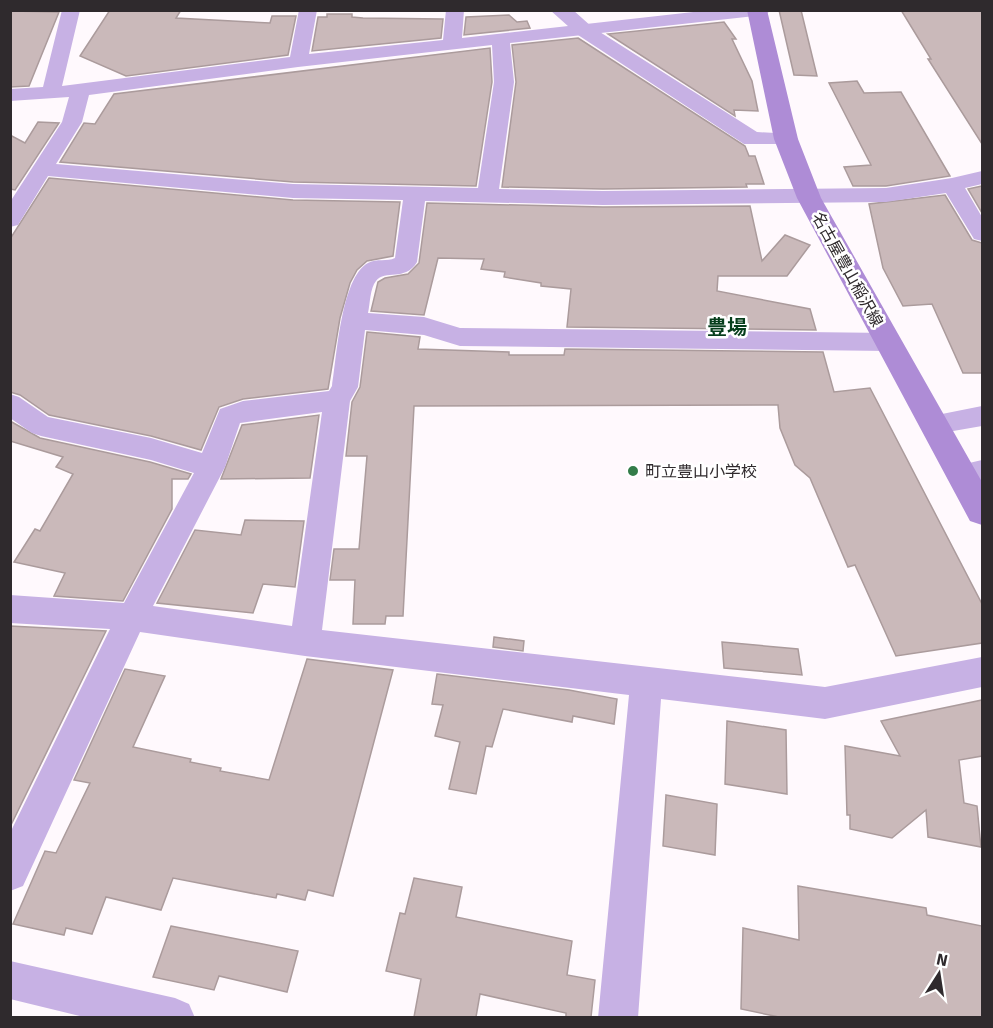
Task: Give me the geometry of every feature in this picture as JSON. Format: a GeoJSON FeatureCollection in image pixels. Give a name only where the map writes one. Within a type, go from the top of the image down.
{"type":"FeatureCollection","features":[{"type":"Feature","properties":{"kind":"main road","name":"名古屋豊山稲沢線"},"geometry":{"type":"LineString","coordinates":[[760,11],[786,139],[809,198],[936,424],[972,473],[982,510]]}},
{"type":"Feature","properties":{"kind":"street"},"geometry":{"type":"LineString","coordinates":[[51,92],[71,10]]}},
{"type":"Feature","properties":{"kind":"street"},"geometry":{"type":"LineString","coordinates":[[298,61],[308,10]]}},
{"type":"Feature","properties":{"kind":"street"},"geometry":{"type":"LineString","coordinates":[[452,44],[455,10]]}},
{"type":"Feature","properties":{"kind":"street"},"geometry":{"type":"LineString","coordinates":[[560,10],[585,31],[752,139],[786,139]]}},
{"type":"Feature","properties":{"kind":"street"},"geometry":{"type":"LineString","coordinates":[[10,95],[81,90],[298,61],[585,31],[691,14],[760,11]]}},
{"type":"Feature","properties":{"kind":"street"},"geometry":{"type":"LineString","coordinates":[[488,194],[504,82],[501,40]]}},
{"type":"Feature","properties":{"kind":"street"},"geometry":{"type":"LineString","coordinates":[[10,220],[44,170],[72,122],[81,90]]}},
{"type":"Feature","properties":{"kind":"street"},"geometry":{"type":"LineString","coordinates":[[44,170],[293,191],[603,198],[809,198],[886,195],[952,185],[982,177]]}},
{"type":"Feature","properties":{"kind":"street"},"geometry":{"type":"LineString","coordinates":[[952,185],[982,234]]}},
{"type":"Feature","properties":{"kind":"street"},"geometry":{"type":"LineString","coordinates":[[305,642],[337,399],[345,387],[354,321],[364,278],[377,268],[397,268],[406,262],[415,194]]}},
{"type":"Feature","properties":{"kind":"street"},"geometry":{"type":"LineString","coordinates":[[354,321],[424,326],[460,337],[889,342]]}},
{"type":"Feature","properties":{"kind":"street"},"geometry":{"type":"LineString","coordinates":[[12,865],[132,617],[211,467],[230,416],[243,411],[337,399]]}},
{"type":"Feature","properties":{"kind":"street"},"geometry":{"type":"LineString","coordinates":[[10,404],[41,426],[151,449],[211,467]]}},
{"type":"Feature","properties":{"kind":"street"},"geometry":{"type":"LineString","coordinates":[[936,424],[982,416]]}},
{"type":"Feature","properties":{"kind":"street"},"geometry":{"type":"LineString","coordinates":[[10,609],[132,617],[305,642],[825,703],[982,672]]}},
{"type":"Feature","properties":{"kind":"street"},"geometry":{"type":"LineString","coordinates":[[618,1017],[646,682]]}},
{"type":"Feature","properties":{"kind":"street"},"geometry":{"type":"LineString","coordinates":[[10,980],[175,1017]]}},
{"type":"Feature","properties":{"kind":"building"},"geometry":{"type":"Polygon","coordinates":[[[110,10],[181,10],[176,18],[270,23],[272,16],[296,16],[288,55],[126,76],[80,56],[110,10]]]}},
{"type":"Feature","properties":{"kind":"building"},"geometry":{"type":"Polygon","coordinates":[[[779,10],[801,10],[817,76],[794,75],[779,10]]]}},
{"type":"Feature","properties":{"kind":"building"},"geometry":{"type":"Polygon","coordinates":[[[901,10],[982,10],[982,144],[928,59],[931,59],[901,10]]]}},
{"type":"Feature","properties":{"kind":"building"},"geometry":{"type":"Polygon","coordinates":[[[10,11],[59,12],[29,86],[10,87],[10,11]]]}},
{"type":"Feature","properties":{"kind":"building"},"geometry":{"type":"Polygon","coordinates":[[[327,14],[352,14],[352,17],[363,18],[443,19],[441,38],[312,51],[318,17],[327,17],[327,14]]]}},
{"type":"Feature","properties":{"kind":"building"},"geometry":{"type":"Polygon","coordinates":[[[509,15],[517,22],[527,21],[530,28],[464,35],[466,17],[509,15]]]}},
{"type":"Feature","properties":{"kind":"building"},"geometry":{"type":"Polygon","coordinates":[[[724,22],[736,39],[732,39],[752,81],[758,111],[734,110],[735,116],[608,34],[724,22]]]}},
{"type":"Feature","properties":{"kind":"building"},"geometry":{"type":"Polygon","coordinates":[[[578,38],[745,146],[749,156],[755,156],[764,184],[746,184],[747,187],[603,189],[502,187],[516,82],[512,45],[578,38]]]}},
{"type":"Feature","properties":{"kind":"building"},"geometry":{"type":"Polygon","coordinates":[[[490,48],[492,82],[476,186],[293,182],[60,162],[84,123],[95,124],[114,94],[490,48]]]}},
{"type":"Feature","properties":{"kind":"building"},"geometry":{"type":"Polygon","coordinates":[[[857,81],[864,93],[901,92],[950,176],[886,186],[853,186],[844,167],[871,165],[829,83],[857,81]]]}},
{"type":"Feature","properties":{"kind":"building"},"geometry":{"type":"Polygon","coordinates":[[[38,122],[59,123],[15,190],[10,189],[10,135],[25,143],[38,122]]]}},
{"type":"Feature","properties":{"kind":"building"},"geometry":{"type":"Polygon","coordinates":[[[49,178],[293,200],[400,202],[393,256],[367,261],[357,270],[350,283],[340,318],[328,389],[243,399],[219,407],[201,450],[151,436],[49,415],[20,395],[10,392],[10,239],[49,178]]]}},
{"type":"Feature","properties":{"kind":"building"},"geometry":{"type":"Polygon","coordinates":[[[982,186],[982,213],[968,189],[982,186]]]}},
{"type":"Feature","properties":{"kind":"building"},"geometry":{"type":"Polygon","coordinates":[[[945,195],[972,240],[982,243],[982,373],[963,373],[932,304],[903,306],[883,268],[869,204],[945,195]]]}},
{"type":"Feature","properties":{"kind":"building"},"geometry":{"type":"Polygon","coordinates":[[[427,203],[603,207],[750,206],[762,261],[785,235],[810,245],[787,276],[718,276],[717,291],[810,309],[816,330],[567,327],[571,289],[541,286],[541,283],[504,277],[505,272],[481,269],[484,259],[438,258],[424,315],[371,311],[378,282],[385,278],[408,274],[419,263],[427,203]]]}},
{"type":"Feature","properties":{"kind":"building"},"geometry":{"type":"Polygon","coordinates":[[[367,332],[420,337],[418,349],[509,352],[509,355],[564,355],[565,349],[823,352],[834,392],[870,388],[982,604],[982,643],[896,656],[855,565],[848,567],[810,478],[795,465],[780,428],[778,405],[414,406],[403,616],[386,616],[385,624],[353,624],[355,580],[330,580],[334,549],[359,549],[367,456],[346,456],[352,402],[360,387],[367,332]]]}},
{"type":"Feature","properties":{"kind":"building"},"geometry":{"type":"Polygon","coordinates":[[[319,415],[310,478],[221,479],[242,425],[319,415]]]}},
{"type":"Feature","properties":{"kind":"building"},"geometry":{"type":"Polygon","coordinates":[[[10,421],[40,438],[150,462],[191,474],[188,479],[172,479],[172,509],[123,601],[54,596],[65,573],[14,562],[35,529],[40,531],[73,474],[56,467],[63,457],[10,441],[10,421]]]}},
{"type":"Feature","properties":{"kind":"building"},"geometry":{"type":"Polygon","coordinates":[[[245,520],[304,521],[295,587],[263,584],[253,613],[157,603],[195,530],[241,535],[245,520]]]}},
{"type":"Feature","properties":{"kind":"building"},"geometry":{"type":"Polygon","coordinates":[[[10,626],[106,631],[10,827],[10,626]]]}},
{"type":"Feature","properties":{"kind":"building"},"geometry":{"type":"Polygon","coordinates":[[[494,637],[524,641],[523,651],[493,647],[494,637]]]}},
{"type":"Feature","properties":{"kind":"building"},"geometry":{"type":"Polygon","coordinates":[[[722,642],[798,649],[802,675],[724,668],[722,642]]]}},
{"type":"Feature","properties":{"kind":"building"},"geometry":{"type":"Polygon","coordinates":[[[307,659],[393,670],[333,896],[308,890],[305,900],[277,894],[276,898],[173,878],[161,910],[106,897],[92,934],[66,928],[64,935],[13,924],[45,851],[56,853],[90,783],[74,780],[125,669],[165,676],[133,747],[191,759],[190,762],[221,768],[220,771],[269,780],[307,659]]]}},
{"type":"Feature","properties":{"kind":"building"},"geometry":{"type":"Polygon","coordinates":[[[437,674],[569,690],[617,699],[614,724],[573,716],[572,722],[503,709],[492,747],[486,746],[476,794],[449,789],[460,742],[435,736],[443,705],[432,704],[437,674]]]}},
{"type":"Feature","properties":{"kind":"building"},"geometry":{"type":"Polygon","coordinates":[[[982,700],[982,756],[959,760],[964,803],[977,806],[981,847],[928,837],[926,810],[892,838],[850,829],[850,815],[847,815],[845,746],[900,756],[881,721],[982,700]]]}},
{"type":"Feature","properties":{"kind":"building"},"geometry":{"type":"Polygon","coordinates":[[[727,721],[786,730],[787,794],[725,784],[727,721]]]}},
{"type":"Feature","properties":{"kind":"building"},"geometry":{"type":"Polygon","coordinates":[[[666,795],[717,804],[715,855],[663,846],[666,795]]]}},
{"type":"Feature","properties":{"kind":"building"},"geometry":{"type":"Polygon","coordinates":[[[414,878],[462,887],[456,917],[572,941],[567,975],[595,980],[591,1017],[566,1017],[566,1013],[480,994],[476,1017],[414,1017],[421,979],[386,971],[400,913],[405,914],[414,878]]]}},
{"type":"Feature","properties":{"kind":"building"},"geometry":{"type":"Polygon","coordinates":[[[798,886],[926,908],[927,915],[982,926],[982,1017],[779,1017],[741,1009],[743,928],[799,940],[798,886]]]}},
{"type":"Feature","properties":{"kind":"building"},"geometry":{"type":"Polygon","coordinates":[[[171,926],[298,951],[287,992],[219,976],[214,990],[153,977],[171,926]]]}},
{"type":"Feature","properties":{"kind":"place","name":"町立豊山小学校"},"geometry":{"type":"Point","coordinates":[633,471]}},
{"type":"Feature","properties":{"kind":"district","name":"豊場"},"geometry":{"type":"Point","coordinates":[727,327]}}]}
